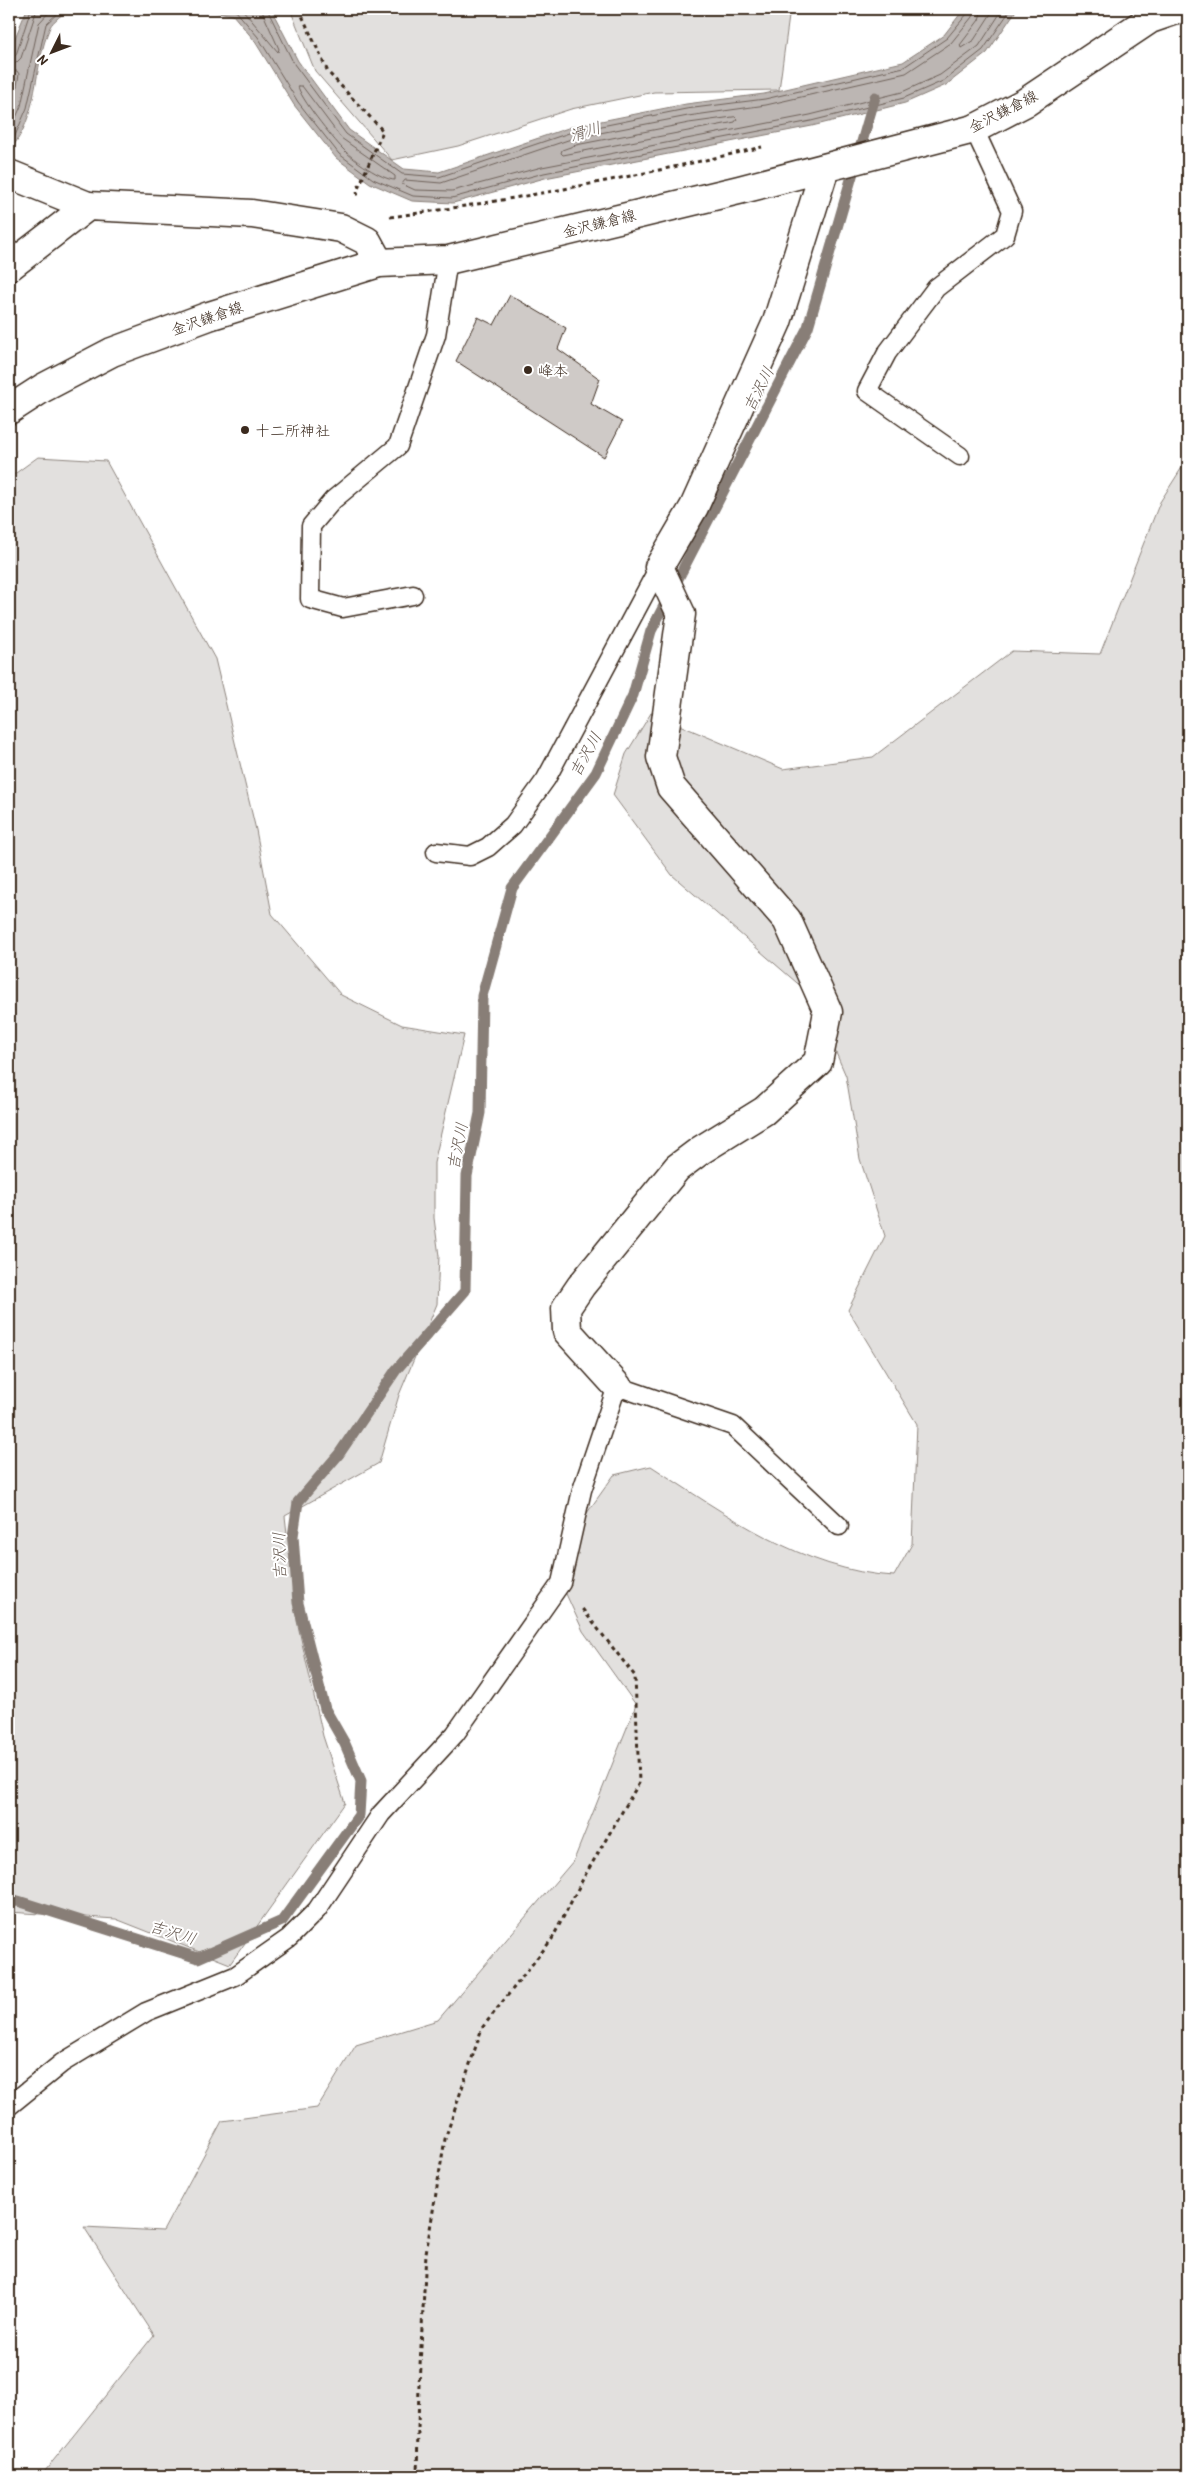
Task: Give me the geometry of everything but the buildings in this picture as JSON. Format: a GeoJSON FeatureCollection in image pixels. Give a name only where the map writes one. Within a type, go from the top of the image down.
{"type":"FeatureCollection","features":[{"type":"Feature","properties":{"kind":"street","name":"金沢鎌倉線"},"geometry":{"type":"LineString","coordinates":[[9,410],[43,388],[112,352],[209,316],[379,263],[448,260],[825,168],[930,139],[974,130],[1026,102],[1150,19],[1179,9]]}},
{"type":"Feature","properties":{"kind":"street"},"geometry":{"type":"LineString","coordinates":[[617,1386],[567,1331],[566,1308],[581,1286],[677,1168],[701,1150],[764,1111],[818,1062],[828,1012],[787,920],[672,787],[661,757],[681,614],[658,567],[694,507],[777,322],[825,168]]}},
{"type":"Feature","properties":{"kind":"street"},"geometry":{"type":"LineString","coordinates":[[9,174],[88,206],[252,214],[341,228],[367,241],[379,263]]}},
{"type":"Feature","properties":{"kind":"street"},"geometry":{"type":"LineString","coordinates":[[9,267],[88,206]]}},
{"type":"Feature","properties":{"kind":"lane"},"geometry":{"type":"LineString","coordinates":[[960,456],[868,391],[887,353],[936,288],[1005,235],[1012,210],[974,130]]}},
{"type":"Feature","properties":{"kind":"lane"},"geometry":{"type":"LineString","coordinates":[[413,596],[343,608],[310,599],[311,526],[333,500],[398,446],[436,335],[448,260]]}},
{"type":"Feature","properties":{"kind":"lane"},"geometry":{"type":"LineString","coordinates":[[436,852],[470,856],[488,847],[513,825],[546,779],[658,567]]}},
{"type":"Feature","properties":{"kind":"lane"},"geometry":{"type":"LineString","coordinates":[[9,2106],[62,2063],[146,2012],[235,1976],[290,1938],[317,1910],[381,1814],[455,1734],[561,1583],[582,1490],[617,1386],[733,1426],[839,1526]]}},
{"type":"Feature","properties":{"kind":"path"},"geometry":{"type":"LineString","coordinates":[[299,9],[328,72],[383,131],[357,191],[362,221],[336,224],[341,228]]}},
{"type":"Feature","properties":{"kind":"path"},"geometry":{"type":"LineString","coordinates":[[382,218],[471,206],[641,175],[766,146]]}},
{"type":"Feature","properties":{"kind":"path"},"geometry":{"type":"LineString","coordinates":[[417,2476],[419,2384],[426,2253],[445,2139],[482,2028],[552,1939],[584,1877],[639,1783],[635,1676],[561,1583]]}},
{"type":"Feature","properties":{"kind":"shaded area"},"geometry":{"type":"Polygon","coordinates":[[[290,9],[790,9],[779,90],[654,92],[571,109],[458,146],[392,160],[315,71],[290,9]]]}},
{"type":"Feature","properties":{"kind":"shaded area"},"geometry":{"type":"Polygon","coordinates":[[[38,457],[106,461],[215,659],[256,830],[272,914],[341,995],[402,1025],[464,1035],[434,1163],[434,1218],[439,1256],[437,1304],[399,1395],[379,1463],[285,1516],[297,1621],[323,1736],[345,1803],[230,1964],[116,1919],[9,1912],[9,478],[38,457]]]}},
{"type":"Feature","properties":{"kind":"shaded area"},"geometry":{"type":"Polygon","coordinates":[[[1188,458],[1188,2476],[41,2476],[154,2335],[84,2227],[163,2231],[222,2121],[317,2108],[356,2045],[438,2020],[574,1860],[636,1705],[583,1631],[561,1583],[577,1527],[614,1475],[651,1466],[736,1521],[766,1537],[797,1552],[860,1572],[894,1576],[912,1544],[917,1424],[848,1310],[885,1236],[860,1159],[846,1076],[811,995],[672,875],[613,795],[626,754],[651,713],[783,769],[873,757],[1012,651],[1100,654],[1160,502],[1188,458]]]}},
{"type":"Feature","properties":{"kind":"water"},"geometry":{"type":"Polygon","coordinates":[[[27,9],[69,9],[50,27],[40,59],[26,123],[9,151],[9,68],[12,45],[27,9]]]}},
{"type":"Feature","properties":{"kind":"water","name":"滑川"},"geometry":{"type":"Polygon","coordinates":[[[203,9],[271,9],[298,61],[349,130],[404,169],[439,172],[571,127],[686,104],[764,94],[903,62],[944,35],[964,9],[1017,9],[987,53],[946,85],[905,103],[812,126],[545,178],[453,203],[412,201],[370,183],[336,158],[294,105],[254,40],[233,15],[203,9]]]}},
{"type":"Feature","properties":{"kind":"waterway","name":"吉沢川"},"geometry":{"type":"LineString","coordinates":[[9,1902],[18,1901],[198,1958],[282,1921],[359,1815],[361,1781],[345,1744],[325,1709],[298,1603],[293,1536],[298,1502],[339,1454],[396,1370],[465,1291],[467,1176],[480,1113],[482,996],[512,888],[596,773],[633,695],[651,631],[808,327],[875,97]]}},
{"type":"Feature","properties":{"kind":"place","name":"峰本"},"geometry":{"type":"Point","coordinates":[528,370]}},
{"type":"Feature","properties":{"kind":"place","name":"十二所神社"},"geometry":{"type":"Point","coordinates":[245,430]}}]}
